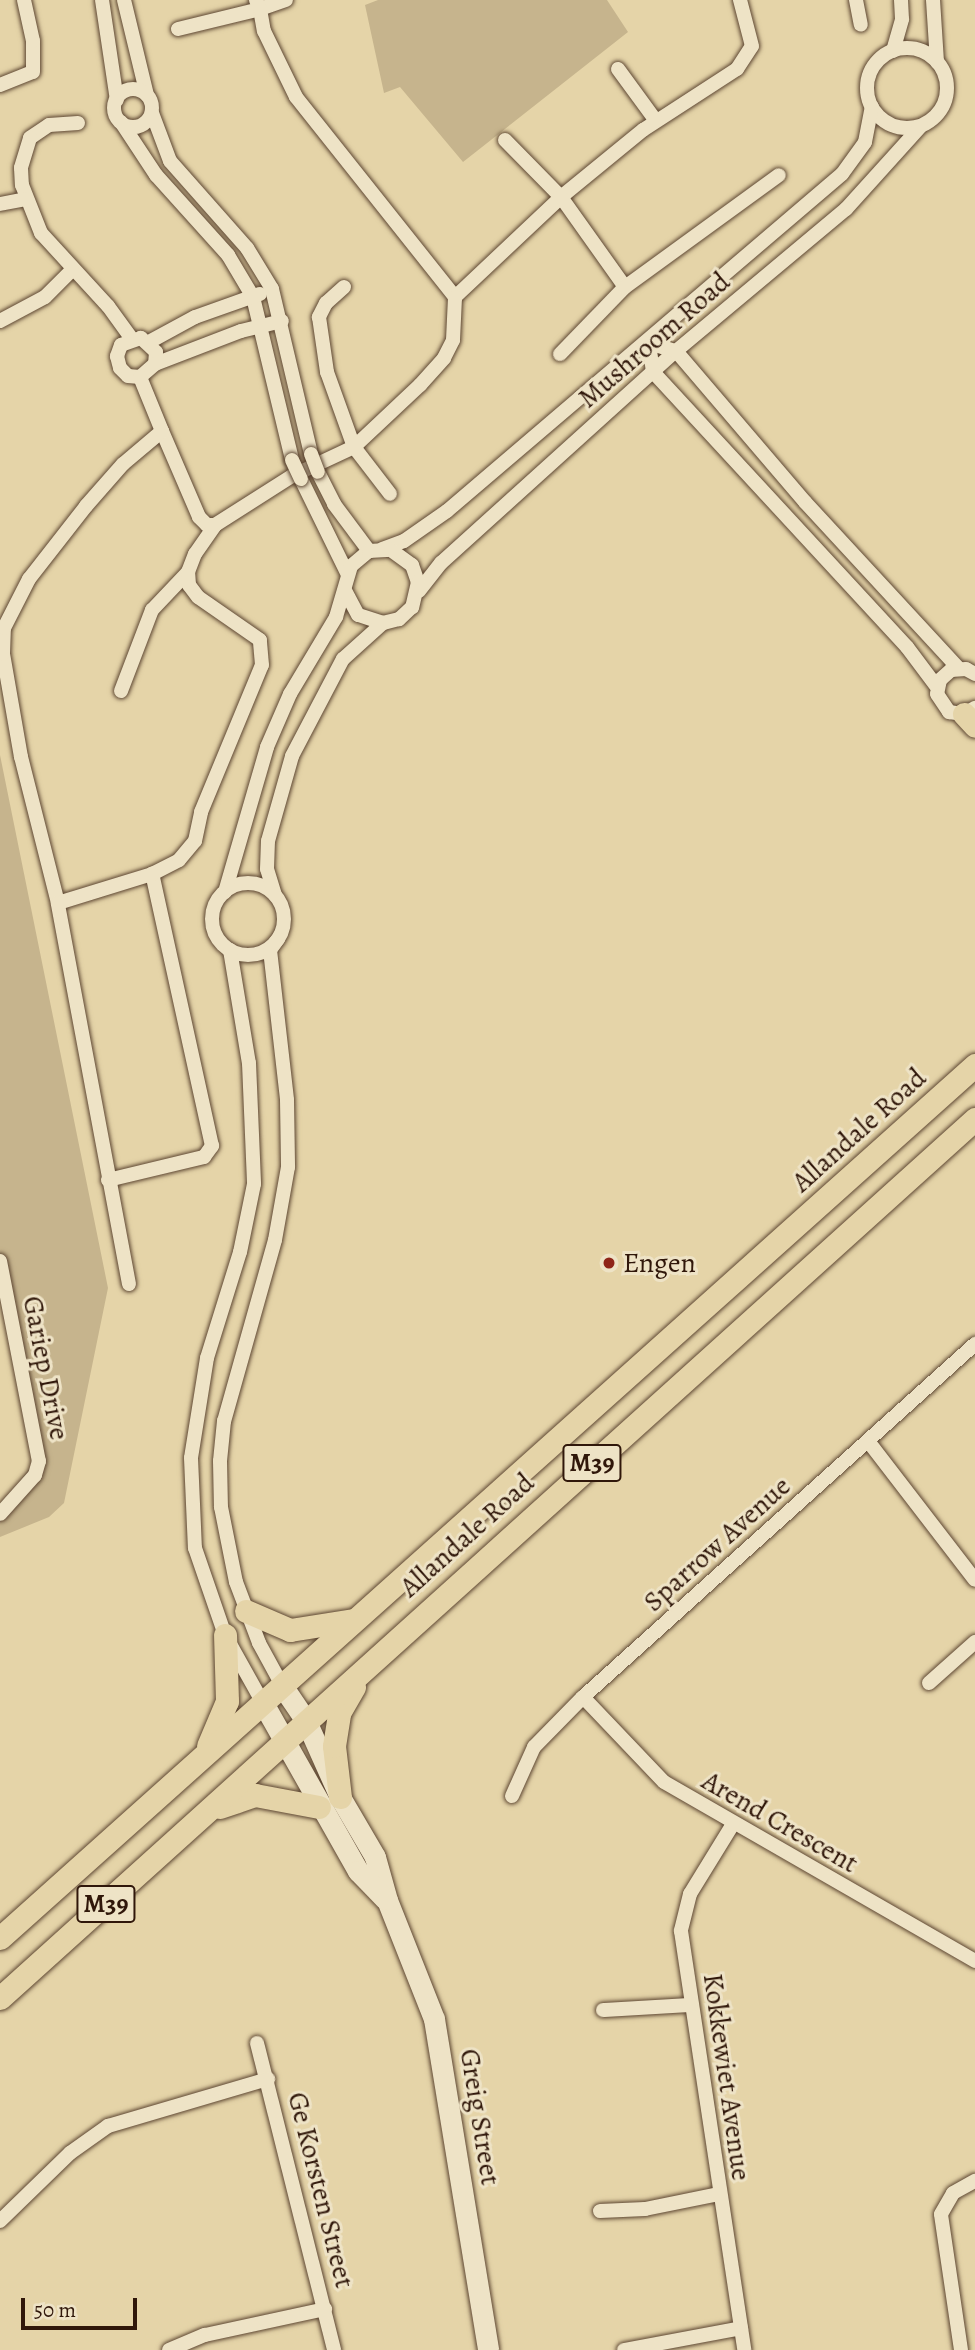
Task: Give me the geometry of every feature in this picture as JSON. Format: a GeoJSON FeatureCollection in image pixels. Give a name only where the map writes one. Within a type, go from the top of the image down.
{"type":"FeatureCollection","features":[{"type":"Feature","properties":{"kind":"main road","name":"Allandale Road"},"geometry":{"type":"LineString","coordinates":[[0,1938],[284,1687],[975,1065]]}},
{"type":"Feature","properties":{"kind":"main road","name":"Allandale Road"},"geometry":{"type":"LineString","coordinates":[[0,1998],[212,1810],[363,1668],[975,1119]]}},
{"type":"Feature","properties":{"kind":"main road"},"geometry":{"type":"LineString","coordinates":[[246,1611],[290,1630],[329,1627],[358,1619]]}},
{"type":"Feature","properties":{"kind":"main road"},"geometry":{"type":"LineString","coordinates":[[199,1761],[228,1701],[225,1635]]}},
{"type":"Feature","properties":{"kind":"main road"},"geometry":{"type":"LineString","coordinates":[[212,1810],[255,1795],[329,1802],[339,1713],[363,1668]]}},
{"type":"Feature","properties":{"kind":"street"},"geometry":{"type":"LineString","coordinates":[[0,85],[33,72],[34,51],[24,0]]}},
{"type":"Feature","properties":{"kind":"street"},"geometry":{"type":"LineString","coordinates":[[102,0],[117,100],[115,112],[156,175],[228,255],[253,297],[292,460],[347,573]]}},
{"type":"Feature","properties":{"kind":"street"},"geometry":{"type":"LineString","coordinates":[[124,0],[152,113],[170,161],[247,248],[272,289],[282,321],[311,454],[318,472],[334,504],[376,550]]}},
{"type":"Feature","properties":{"kind":"street"},"geometry":{"type":"LineString","coordinates":[[178,29],[258,5],[286,0]]}},
{"type":"Feature","properties":{"kind":"street"},"geometry":{"type":"LineString","coordinates":[[455,297],[561,197],[656,121],[737,69],[749,56],[753,34],[740,0]]}},
{"type":"Feature","properties":{"kind":"street"},"geometry":{"type":"LineString","coordinates":[[856,0],[861,25]]}},
{"type":"Feature","properties":{"kind":"street","name":"Mushroom Road"},"geometry":{"type":"LineString","coordinates":[[376,550],[404,541],[447,512],[649,342],[842,174],[865,142],[872,107],[867,89],[872,70],[893,51],[902,19],[901,0]]}},
{"type":"Feature","properties":{"kind":"street","name":"Mushroom Road"},"geometry":{"type":"LineString","coordinates":[[419,591],[441,563],[676,351],[846,209],[921,126],[937,115],[946,98],[946,79],[937,62],[933,0]]}},
{"type":"Feature","properties":{"kind":"street"},"geometry":{"type":"LineString","coordinates":[[121,691],[152,610],[187,572],[215,525],[292,477],[354,447],[444,358],[453,340],[455,297],[296,97],[264,32],[258,5]]}},
{"type":"Feature","properties":{"kind":"street"},"geometry":{"type":"LineString","coordinates":[[893,51],[922,51],[937,62]]}},
{"type":"Feature","properties":{"kind":"street"},"geometry":{"type":"LineString","coordinates":[[618,69],[656,121]]}},
{"type":"Feature","properties":{"kind":"street"},"geometry":{"type":"LineString","coordinates":[[117,100],[127,90],[147,95]]}},
{"type":"Feature","properties":{"kind":"street"},"geometry":{"type":"LineString","coordinates":[[872,107],[893,126],[921,126]]}},
{"type":"Feature","properties":{"kind":"street"},"geometry":{"type":"LineString","coordinates":[[121,122],[139,126],[152,113]]}},
{"type":"Feature","properties":{"kind":"street"},"geometry":{"type":"LineString","coordinates":[[78,123],[49,125],[30,138],[21,167],[26,200],[41,233],[72,270],[108,306],[131,338],[149,342],[195,317],[272,289]]}},
{"type":"Feature","properties":{"kind":"street"},"geometry":{"type":"LineString","coordinates":[[505,140],[561,197],[625,287]]}},
{"type":"Feature","properties":{"kind":"street"},"geometry":{"type":"LineString","coordinates":[[560,354],[625,287],[779,175]]}},
{"type":"Feature","properties":{"kind":"street"},"geometry":{"type":"LineString","coordinates":[[0,204],[26,200]]}},
{"type":"Feature","properties":{"kind":"street"},"geometry":{"type":"LineString","coordinates":[[0,321],[45,297],[72,270]]}},
{"type":"Feature","properties":{"kind":"street"},"geometry":{"type":"LineString","coordinates":[[344,287],[326,303],[318,329],[327,372],[354,447],[390,494]]}},
{"type":"Feature","properties":{"kind":"street"},"geometry":{"type":"LineString","coordinates":[[131,338],[117,356],[120,368],[128,376],[140,377],[155,364],[260,326],[282,321]]}},
{"type":"Feature","properties":{"kind":"street"},"geometry":{"type":"LineString","coordinates":[[149,342],[155,364]]}},
{"type":"Feature","properties":{"kind":"street"},"geometry":{"type":"LineString","coordinates":[[971,716],[943,707],[937,687],[907,647],[653,372],[649,342],[676,351],[805,502],[958,668],[975,674]]}},
{"type":"Feature","properties":{"kind":"street"},"geometry":{"type":"LineString","coordinates":[[140,377],[199,517],[207,525],[215,525]]}},
{"type":"Feature","properties":{"kind":"street"},"geometry":{"type":"LineString","coordinates":[[129,1284],[58,903],[21,757],[3,654],[4,628],[29,579],[86,506],[123,464],[162,431]]}},
{"type":"Feature","properties":{"kind":"street"},"geometry":{"type":"LineString","coordinates":[[263,1703],[225,1635],[195,1548],[191,1458],[207,1358],[240,1252],[254,1184],[249,1063],[230,950],[214,927],[215,907],[225,892],[267,747],[345,591],[347,573],[356,559],[376,550],[399,553],[412,565],[419,591],[407,613],[383,623],[343,660],[292,756],[268,841],[267,869],[284,921],[278,939],[270,950],[287,1100],[288,1167],[275,1240],[224,1421],[220,1461],[228,1548],[246,1611],[284,1687]]}},
{"type":"Feature","properties":{"kind":"street"},"geometry":{"type":"LineString","coordinates":[[58,903],[152,874],[179,860],[195,841],[201,812],[264,655],[260,640],[198,597],[188,585],[187,572]]}},
{"type":"Feature","properties":{"kind":"street"},"geometry":{"type":"LineString","coordinates":[[345,591],[358,614],[383,623]]}},
{"type":"Feature","properties":{"kind":"street"},"geometry":{"type":"LineString","coordinates":[[937,687],[944,674],[958,668]]}},
{"type":"Feature","properties":{"kind":"street"},"geometry":{"type":"LineString","coordinates":[[108,1180],[204,1157],[212,1146],[152,874]]}},
{"type":"Feature","properties":{"kind":"street"},"geometry":{"type":"LineString","coordinates":[[225,892],[251,883],[275,895]]}},
{"type":"Feature","properties":{"kind":"street"},"geometry":{"type":"LineString","coordinates":[[230,950],[256,954],[278,939]]}},
{"type":"Feature","properties":{"kind":"street","name":"Gariep Drive"},"geometry":{"type":"LineString","coordinates":[[0,1261],[39,1467],[0,1514]]}},
{"type":"Feature","properties":{"kind":"street","name":"Sparrow Avenue"},"geometry":{"type":"LineString","coordinates":[[512,1796],[534,1747],[583,1697],[975,1344]]}},
{"type":"Feature","properties":{"kind":"street"},"geometry":{"type":"LineString","coordinates":[[868,1441],[975,1580]]}},
{"type":"Feature","properties":{"kind":"street"},"geometry":{"type":"LineString","coordinates":[[929,1683],[975,1642]]}},
{"type":"Feature","properties":{"kind":"street","name":"Greig Street"},"geometry":{"type":"LineString","coordinates":[[284,1687],[306,1721],[329,1802]]}},
{"type":"Feature","properties":{"kind":"street","name":"Arend Crescent"},"geometry":{"type":"LineString","coordinates":[[583,1697],[646,1769],[733,1824],[975,1961]]}},
{"type":"Feature","properties":{"kind":"street","name":"Greig Street"},"geometry":{"type":"LineString","coordinates":[[263,1703],[284,1741],[329,1802],[375,1857],[387,1900],[440,2044],[488,2350]]}},
{"type":"Feature","properties":{"kind":"street","name":"Kokkewiet Avenue"},"geometry":{"type":"LineString","coordinates":[[733,1824],[690,1894],[683,1914],[681,1947],[744,2350]]}},
{"type":"Feature","properties":{"kind":"street"},"geometry":{"type":"LineString","coordinates":[[603,2010],[691,2005]]}},
{"type":"Feature","properties":{"kind":"street","name":"Ge Korsten Street"},"geometry":{"type":"LineString","coordinates":[[257,2043],[334,2350]]}},
{"type":"Feature","properties":{"kind":"street"},"geometry":{"type":"LineString","coordinates":[[0,2221],[70,2153],[108,2126],[268,2079]]}},
{"type":"Feature","properties":{"kind":"street"},"geometry":{"type":"LineString","coordinates":[[961,2350],[941,2214],[953,2193],[975,2181]]}},
{"type":"Feature","properties":{"kind":"street"},"geometry":{"type":"LineString","coordinates":[[600,2211],[645,2209],[719,2194]]}},
{"type":"Feature","properties":{"kind":"street"},"geometry":{"type":"LineString","coordinates":[[169,2350],[205,2335],[325,2309]]}},
{"type":"Feature","properties":{"kind":"street"},"geometry":{"type":"LineString","coordinates":[[624,2350],[677,2345],[741,2328]]}},
{"type":"Feature","properties":{"kind":"shaded area"},"geometry":{"type":"Polygon","coordinates":[[[378,0],[607,0],[628,32],[463,162],[400,87],[384,93],[365,5],[378,0]]]}},
{"type":"Feature","properties":{"kind":"shaded area"},"geometry":{"type":"Polygon","coordinates":[[[0,755],[108,1288],[64,1503],[49,1517],[0,1537],[0,1507],[39,1456],[0,1262],[0,755]]]}},
{"type":"Feature","properties":{"kind":"place","name":"Engen"},"geometry":{"type":"Point","coordinates":[609,1263]}}]}
